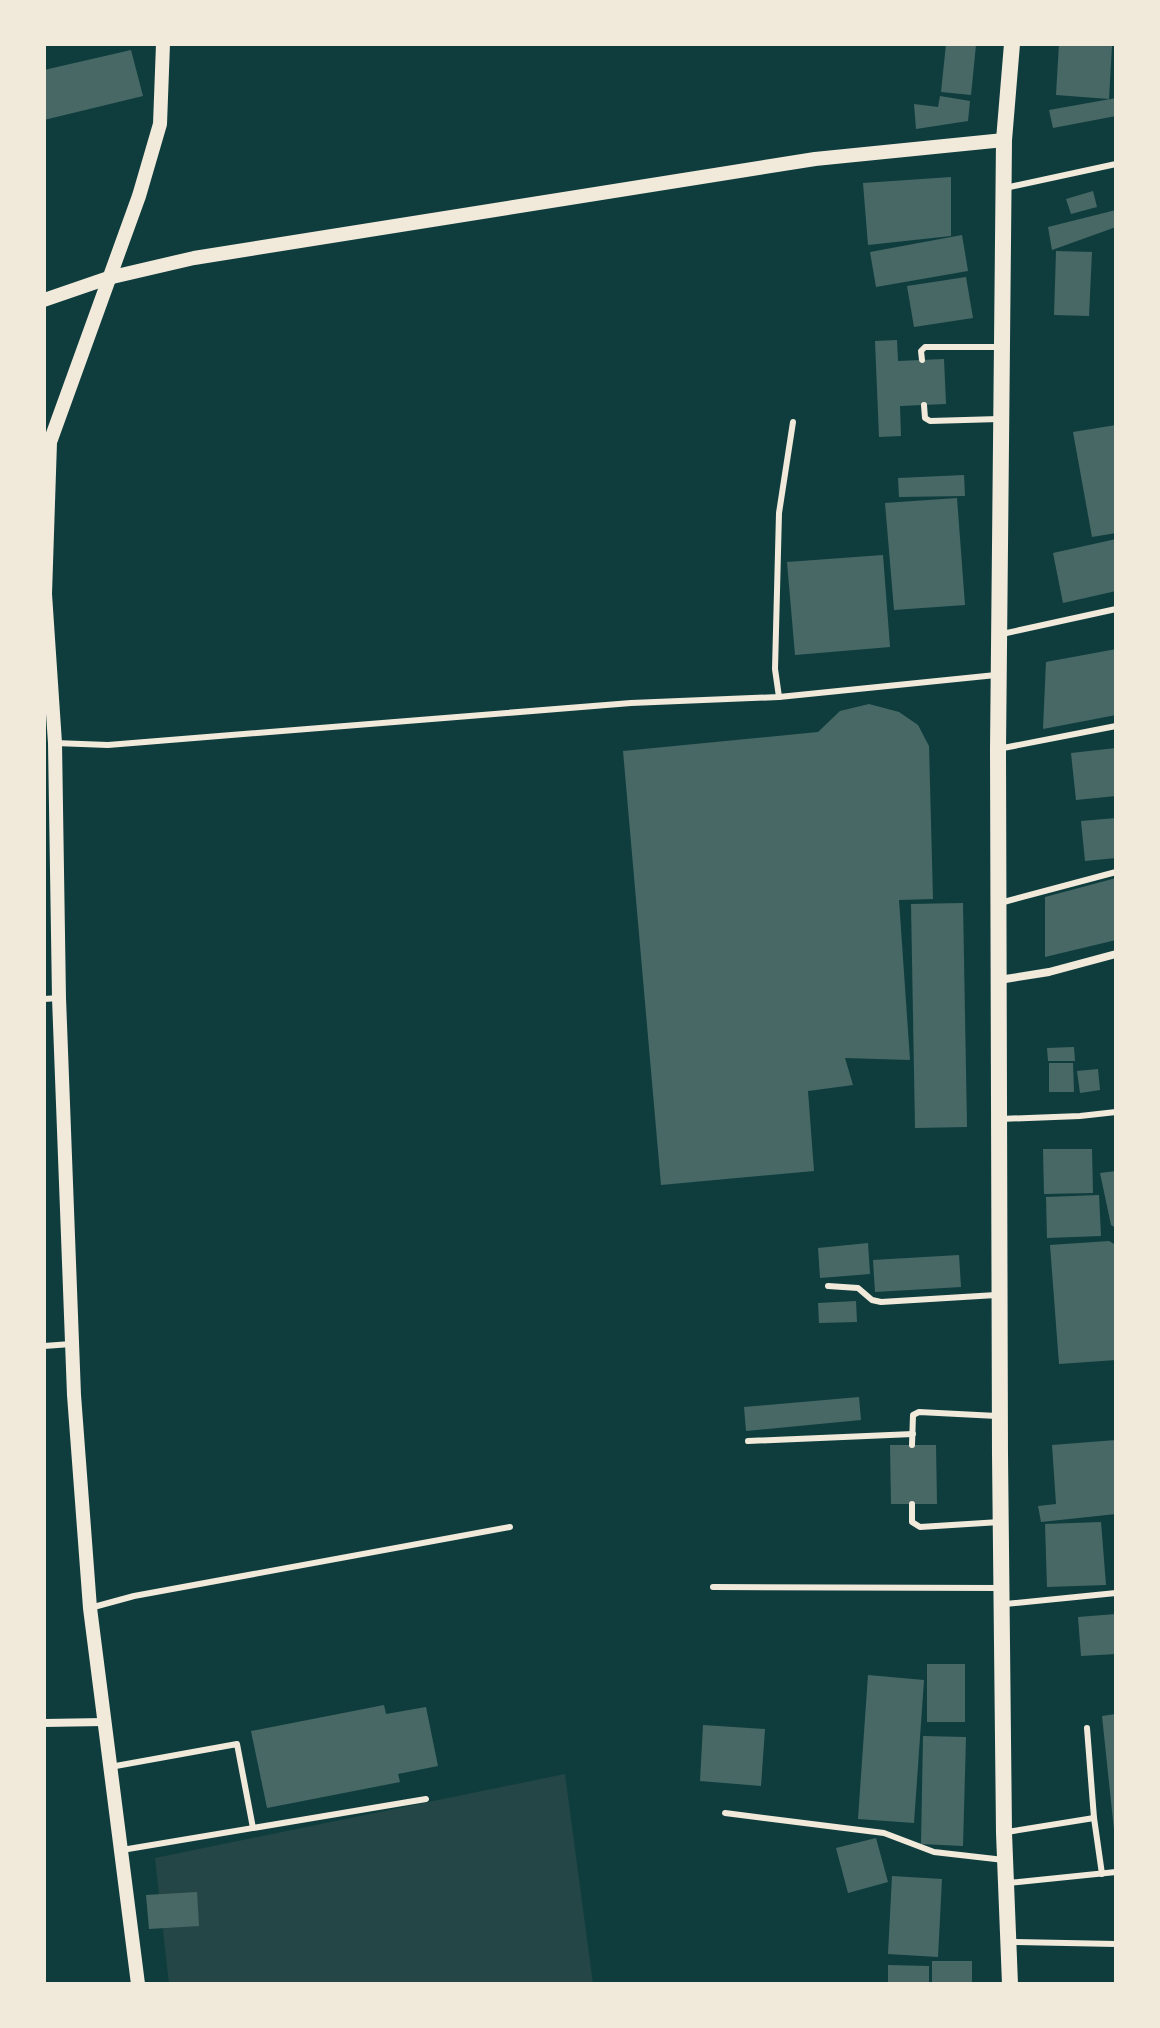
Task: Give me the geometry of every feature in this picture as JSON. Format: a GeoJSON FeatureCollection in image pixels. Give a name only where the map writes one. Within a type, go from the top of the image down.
{"type":"FeatureCollection","features":[{"type":"Feature","properties":{"kind":"main road"},"geometry":{"type":"LineString","coordinates":[[1010,1984],[1004,1833],[1000,1522],[998,749],[1004,140],[1012,44]]}},
{"type":"Feature","properties":{"kind":"street"},"geometry":{"type":"LineString","coordinates":[[138,1984],[90,1608],[71,1344],[52,998],[55,743],[45,594],[50,442],[139,196],[160,124],[163,44]]}},
{"type":"Feature","properties":{"kind":"street"},"geometry":{"type":"LineString","coordinates":[[44,300],[108,278],[194,258],[815,159],[1004,140]]}},
{"type":"Feature","properties":{"kind":"street"},"geometry":{"type":"LineString","coordinates":[[999,980],[1049,972],[1116,954]]}},
{"type":"Feature","properties":{"kind":"street"},"geometry":{"type":"LineString","coordinates":[[44,1723],[104,1722]]}},
{"type":"Feature","properties":{"kind":"lane"},"geometry":{"type":"LineString","coordinates":[[1005,188],[1116,164]]}},
{"type":"Feature","properties":{"kind":"lane"},"geometry":{"type":"LineString","coordinates":[[922,360],[921,351],[925,347],[1003,347]]}},
{"type":"Feature","properties":{"kind":"lane"},"geometry":{"type":"LineString","coordinates":[[924,405],[925,418],[930,421],[1002,419]]}},
{"type":"Feature","properties":{"kind":"lane"},"geometry":{"type":"LineString","coordinates":[[779,697],[775,669],[779,513],[793,422]]}},
{"type":"Feature","properties":{"kind":"lane"},"geometry":{"type":"LineString","coordinates":[[999,634],[1116,609]]}},
{"type":"Feature","properties":{"kind":"lane"},"geometry":{"type":"LineString","coordinates":[[55,743],[108,745],[631,703],[779,697],[999,675]]}},
{"type":"Feature","properties":{"kind":"lane"},"geometry":{"type":"LineString","coordinates":[[998,749],[1116,726]]}},
{"type":"Feature","properties":{"kind":"lane"},"geometry":{"type":"LineString","coordinates":[[999,903],[1116,872]]}},
{"type":"Feature","properties":{"kind":"lane"},"geometry":{"type":"LineString","coordinates":[[1000,1119],[1116,1112]]}},
{"type":"Feature","properties":{"kind":"lane"},"geometry":{"type":"LineString","coordinates":[[828,1286],[858,1288],[872,1300],[881,1302],[1000,1295]]}},
{"type":"Feature","properties":{"kind":"lane"},"geometry":{"type":"LineString","coordinates":[[44,1346],[71,1344]]}},
{"type":"Feature","properties":{"kind":"lane"},"geometry":{"type":"LineString","coordinates":[[912,1445],[911,1421],[913,1415],[919,1412],[1000,1416]]}},
{"type":"Feature","properties":{"kind":"lane"},"geometry":{"type":"LineString","coordinates":[[748,1441],[913,1434]]}},
{"type":"Feature","properties":{"kind":"lane"},"geometry":{"type":"LineString","coordinates":[[912,1504],[912,1522],[920,1527],[1000,1522]]}},
{"type":"Feature","properties":{"kind":"lane"},"geometry":{"type":"LineString","coordinates":[[90,1608],[134,1596],[510,1527]]}},
{"type":"Feature","properties":{"kind":"lane"},"geometry":{"type":"LineString","coordinates":[[713,1587],[1001,1596],[1116,1593]]}},
{"type":"Feature","properties":{"kind":"lane"},"geometry":{"type":"LineString","coordinates":[[1087,1728],[1102,1874]]}},
{"type":"Feature","properties":{"kind":"lane"},"geometry":{"type":"LineString","coordinates":[[110,1767],[237,1744],[253,1828]]}},
{"type":"Feature","properties":{"kind":"lane"},"geometry":{"type":"LineString","coordinates":[[120,1850],[426,1799]]}},
{"type":"Feature","properties":{"kind":"lane"},"geometry":{"type":"LineString","coordinates":[[725,1813],[884,1833],[934,1852],[1005,1860]]}},
{"type":"Feature","properties":{"kind":"lane"},"geometry":{"type":"LineString","coordinates":[[1004,1833],[1094,1818]]}},
{"type":"Feature","properties":{"kind":"lane"},"geometry":{"type":"LineString","coordinates":[[1007,1883],[1116,1872]]}},
{"type":"Feature","properties":{"kind":"lane"},"geometry":{"type":"LineString","coordinates":[[1009,1942],[1116,1944]]}},
{"type":"Feature","properties":{"kind":"shaded area"},"geometry":{"type":"Polygon","coordinates":[[[565,1774],[593,1984],[169,1984],[155,1858],[565,1774]]]}},
{"type":"Feature","properties":{"kind":"building"},"geometry":{"type":"Polygon","coordinates":[[[946,44],[976,45],[971,95],[941,92],[946,44]]]}},
{"type":"Feature","properties":{"kind":"building"},"geometry":{"type":"Polygon","coordinates":[[[1059,44],[1112,46],[1109,99],[1056,95],[1059,44]]]}},
{"type":"Feature","properties":{"kind":"building"},"geometry":{"type":"Polygon","coordinates":[[[131,50],[143,96],[44,120],[44,70],[131,50]]]}},
{"type":"Feature","properties":{"kind":"building"},"geometry":{"type":"Polygon","coordinates":[[[940,96],[970,101],[968,121],[916,129],[914,104],[938,107],[940,96]]]}},
{"type":"Feature","properties":{"kind":"building"},"geometry":{"type":"Polygon","coordinates":[[[1116,98],[1116,116],[1053,128],[1049,110],[1116,98]]]}},
{"type":"Feature","properties":{"kind":"building"},"geometry":{"type":"Polygon","coordinates":[[[951,177],[951,236],[868,245],[863,183],[951,177]]]}},
{"type":"Feature","properties":{"kind":"building"},"geometry":{"type":"Polygon","coordinates":[[[1093,191],[1097,207],[1071,214],[1066,199],[1093,191]]]}},
{"type":"Feature","properties":{"kind":"building"},"geometry":{"type":"Polygon","coordinates":[[[1116,210],[1116,227],[1052,250],[1048,227],[1116,210]]]}},
{"type":"Feature","properties":{"kind":"building"},"geometry":{"type":"Polygon","coordinates":[[[962,235],[968,271],[876,287],[870,252],[962,235]]]}},
{"type":"Feature","properties":{"kind":"building"},"geometry":{"type":"Polygon","coordinates":[[[1056,251],[1092,252],[1089,316],[1054,315],[1056,251]]]}},
{"type":"Feature","properties":{"kind":"building"},"geometry":{"type":"Polygon","coordinates":[[[966,277],[973,318],[914,327],[907,286],[966,277]]]}},
{"type":"Feature","properties":{"kind":"building"},"geometry":{"type":"Polygon","coordinates":[[[897,340],[898,361],[944,359],[946,404],[900,406],[901,436],[879,437],[875,341],[897,340]]]}},
{"type":"Feature","properties":{"kind":"building"},"geometry":{"type":"Polygon","coordinates":[[[1116,425],[1116,533],[1092,537],[1073,432],[1116,425]]]}},
{"type":"Feature","properties":{"kind":"building"},"geometry":{"type":"Polygon","coordinates":[[[964,475],[965,496],[899,497],[898,478],[964,475]]]}},
{"type":"Feature","properties":{"kind":"building"},"geometry":{"type":"Polygon","coordinates":[[[957,498],[965,605],[894,610],[885,503],[957,498]]]}},
{"type":"Feature","properties":{"kind":"building"},"geometry":{"type":"Polygon","coordinates":[[[1116,539],[1116,591],[1063,603],[1053,553],[1116,539]]]}},
{"type":"Feature","properties":{"kind":"building"},"geometry":{"type":"Polygon","coordinates":[[[883,555],[890,647],[795,655],[787,562],[883,555]]]}},
{"type":"Feature","properties":{"kind":"building"},"geometry":{"type":"Polygon","coordinates":[[[1116,649],[1116,715],[1043,729],[1046,662],[1116,649]]]}},
{"type":"Feature","properties":{"kind":"building"},"geometry":{"type":"Polygon","coordinates":[[[869,704],[899,712],[918,725],[929,746],[933,899],[899,900],[910,1060],[845,1058],[853,1085],[808,1091],[814,1171],[661,1185],[623,751],[818,732],[840,711],[869,704]]]}},
{"type":"Feature","properties":{"kind":"building"},"geometry":{"type":"Polygon","coordinates":[[[1116,748],[1116,796],[1076,800],[1071,753],[1116,748]]]}},
{"type":"Feature","properties":{"kind":"building"},"geometry":{"type":"Polygon","coordinates":[[[1116,818],[1116,858],[1085,861],[1081,821],[1116,818]]]}},
{"type":"Feature","properties":{"kind":"building"},"geometry":{"type":"Polygon","coordinates":[[[1116,878],[1116,940],[1045,957],[1045,897],[1116,878]]]}},
{"type":"Feature","properties":{"kind":"building"},"geometry":{"type":"Polygon","coordinates":[[[963,903],[967,1127],[915,1128],[911,904],[963,903]]]}},
{"type":"Feature","properties":{"kind":"building"},"geometry":{"type":"Polygon","coordinates":[[[1074,1047],[1075,1061],[1048,1061],[1047,1048],[1074,1047]]]}},
{"type":"Feature","properties":{"kind":"building"},"geometry":{"type":"Polygon","coordinates":[[[1049,1063],[1073,1063],[1074,1092],[1049,1092],[1049,1063]]]}},
{"type":"Feature","properties":{"kind":"building"},"geometry":{"type":"Polygon","coordinates":[[[1098,1069],[1100,1090],[1080,1093],[1077,1071],[1098,1069]]]}},
{"type":"Feature","properties":{"kind":"building"},"geometry":{"type":"Polygon","coordinates":[[[1043,1149],[1092,1149],[1093,1193],[1044,1194],[1043,1149]]]}},
{"type":"Feature","properties":{"kind":"building"},"geometry":{"type":"Polygon","coordinates":[[[1116,1171],[1116,1228],[1111,1225],[1100,1173],[1116,1171]]]}},
{"type":"Feature","properties":{"kind":"building"},"geometry":{"type":"Polygon","coordinates":[[[1099,1195],[1101,1236],[1047,1238],[1046,1197],[1099,1195]]]}},
{"type":"Feature","properties":{"kind":"building"},"geometry":{"type":"Polygon","coordinates":[[[1109,1241],[1116,1245],[1116,1360],[1059,1364],[1050,1245],[1109,1241]]]}},
{"type":"Feature","properties":{"kind":"building"},"geometry":{"type":"Polygon","coordinates":[[[868,1243],[870,1274],[820,1278],[818,1248],[868,1243]]]}},
{"type":"Feature","properties":{"kind":"building"},"geometry":{"type":"Polygon","coordinates":[[[959,1255],[961,1287],[875,1292],[873,1260],[959,1255]]]}},
{"type":"Feature","properties":{"kind":"building"},"geometry":{"type":"Polygon","coordinates":[[[856,1301],[857,1322],[819,1323],[818,1303],[856,1301]]]}},
{"type":"Feature","properties":{"kind":"building"},"geometry":{"type":"Polygon","coordinates":[[[859,1397],[861,1420],[746,1431],[744,1407],[859,1397]]]}},
{"type":"Feature","properties":{"kind":"building"},"geometry":{"type":"Polygon","coordinates":[[[1116,1440],[1116,1514],[1041,1522],[1038,1506],[1056,1504],[1052,1445],[1116,1440]]]}},
{"type":"Feature","properties":{"kind":"building"},"geometry":{"type":"Polygon","coordinates":[[[890,1445],[936,1445],[937,1504],[891,1504],[890,1445]]]}},
{"type":"Feature","properties":{"kind":"building"},"geometry":{"type":"Polygon","coordinates":[[[1101,1522],[1106,1585],[1047,1587],[1045,1524],[1101,1522]]]}},
{"type":"Feature","properties":{"kind":"building"},"geometry":{"type":"Polygon","coordinates":[[[1116,1614],[1116,1654],[1081,1656],[1078,1617],[1116,1614]]]}},
{"type":"Feature","properties":{"kind":"building"},"geometry":{"type":"Polygon","coordinates":[[[927,1664],[965,1664],[965,1722],[927,1722],[927,1664]]]}},
{"type":"Feature","properties":{"kind":"building"},"geometry":{"type":"Polygon","coordinates":[[[868,1675],[924,1680],[914,1823],[858,1819],[868,1675]]]}},
{"type":"Feature","properties":{"kind":"building"},"geometry":{"type":"Polygon","coordinates":[[[384,1705],[386,1714],[426,1707],[438,1766],[398,1774],[400,1782],[267,1808],[251,1731],[384,1705]]]}},
{"type":"Feature","properties":{"kind":"building"},"geometry":{"type":"Polygon","coordinates":[[[1116,1714],[1116,1830],[1114,1830],[1102,1716],[1116,1714]]]}},
{"type":"Feature","properties":{"kind":"building"},"geometry":{"type":"Polygon","coordinates":[[[703,1725],[765,1729],[761,1786],[700,1781],[703,1725]]]}},
{"type":"Feature","properties":{"kind":"building"},"geometry":{"type":"Polygon","coordinates":[[[923,1736],[966,1737],[963,1846],[921,1844],[923,1736]]]}},
{"type":"Feature","properties":{"kind":"building"},"geometry":{"type":"Polygon","coordinates":[[[876,1838],[888,1882],[848,1893],[836,1848],[876,1838]]]}},
{"type":"Feature","properties":{"kind":"building"},"geometry":{"type":"Polygon","coordinates":[[[892,1876],[942,1879],[938,1957],[888,1954],[892,1876]]]}},
{"type":"Feature","properties":{"kind":"building"},"geometry":{"type":"Polygon","coordinates":[[[197,1892],[199,1926],[149,1929],[146,1895],[197,1892]]]}},
{"type":"Feature","properties":{"kind":"building"},"geometry":{"type":"Polygon","coordinates":[[[932,1961],[972,1961],[972,1984],[932,1984],[932,1961]]]}},
{"type":"Feature","properties":{"kind":"building"},"geometry":{"type":"Polygon","coordinates":[[[888,1965],[929,1966],[929,1984],[888,1984],[888,1965]]]}}]}
